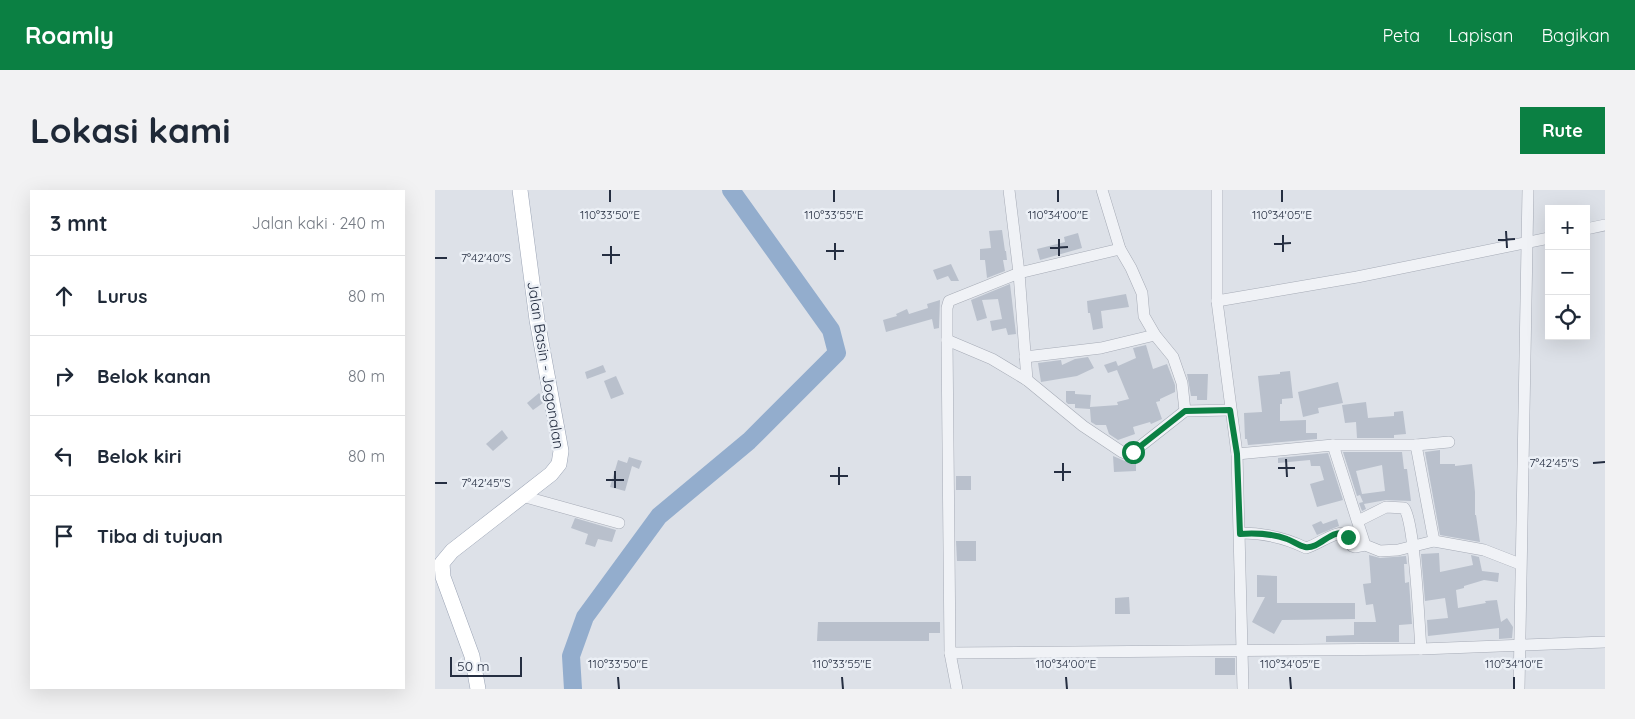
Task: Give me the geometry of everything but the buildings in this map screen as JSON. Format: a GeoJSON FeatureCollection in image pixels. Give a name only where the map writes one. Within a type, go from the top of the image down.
{"type":"FeatureCollection","features":[{"type":"Feature","properties":{"kind":"main road","name":"Jalan Basin - Jogonalan"},"geometry":{"type":"LineString","coordinates":[[479,689],[472,656],[438,560],[551,474],[559,464],[561,451],[537,320],[520,190]]}},
{"type":"Feature","properties":{"kind":"street"},"geometry":{"type":"LineString","coordinates":[[1009,190],[1019,274],[1027,380]]}},
{"type":"Feature","properties":{"kind":"street"},"geometry":{"type":"LineString","coordinates":[[1102,190],[1120,249],[1142,293],[1144,316],[1155,335],[1173,357],[1181,383],[1185,411]]}},
{"type":"Feature","properties":{"kind":"street"},"geometry":{"type":"LineString","coordinates":[[1217,190],[1217,301],[1237,454],[1243,689]]}},
{"type":"Feature","properties":{"kind":"street"},"geometry":{"type":"LineString","coordinates":[[1519,689],[1518,646],[1528,190]]}},
{"type":"Feature","properties":{"kind":"street"},"geometry":{"type":"LineString","coordinates":[[1590,228],[1605,225]]}},
{"type":"Feature","properties":{"kind":"street"},"geometry":{"type":"LineString","coordinates":[[1217,301],[1357,277],[1545,239]]}},
{"type":"Feature","properties":{"kind":"street"},"geometry":{"type":"LineString","coordinates":[[957,689],[950,653],[947,340],[947,308],[949,301],[1019,274],[1120,249]]}},
{"type":"Feature","properties":{"kind":"street"},"geometry":{"type":"LineString","coordinates":[[1025,357],[1101,348],[1155,335]]}},
{"type":"Feature","properties":{"kind":"street"},"geometry":{"type":"LineString","coordinates":[[947,340],[992,359],[1027,380],[1083,426],[1127,454],[1133,452],[1185,411],[1230,410]]}},
{"type":"Feature","properties":{"kind":"street"},"geometry":{"type":"LineString","coordinates":[[1237,454],[1333,446],[1416,445],[1449,442]]}},
{"type":"Feature","properties":{"kind":"street"},"geometry":{"type":"LineString","coordinates":[[1416,445],[1434,541]]}},
{"type":"Feature","properties":{"kind":"street"},"geometry":{"type":"LineString","coordinates":[[1333,446],[1365,545]]}},
{"type":"Feature","properties":{"kind":"street"},"geometry":{"type":"LineString","coordinates":[[522,496],[619,523]]}},
{"type":"Feature","properties":{"kind":"street"},"geometry":{"type":"LineString","coordinates":[[1358,521],[1386,508],[1403,508],[1407,512],[1413,547],[1421,649]]}},
{"type":"Feature","properties":{"kind":"street"},"geometry":{"type":"LineString","coordinates":[[1240,534],[1259,533],[1274,535],[1306,548],[1333,535],[1343,533],[1348,537],[1352,546],[1365,545],[1380,550],[1398,550],[1434,541],[1484,550],[1520,564]]}},
{"type":"Feature","properties":{"kind":"street"},"geometry":{"type":"LineString","coordinates":[[950,653],[1421,649],[1605,642]]}},
{"type":"Feature","properties":{"kind":"waterway"},"geometry":{"type":"LineString","coordinates":[[573,689],[571,656],[585,617],[659,516],[749,441],[837,353],[831,330],[731,190]]}},
{"type":"Feature","properties":{"kind":"route"},"geometry":{"type":"LineString","coordinates":[[1133,452],[1185,411],[1230,410],[1237,454],[1240,534],[1259,533],[1274,535],[1306,548],[1338,533],[1343,533],[1348,537]]}}]}
